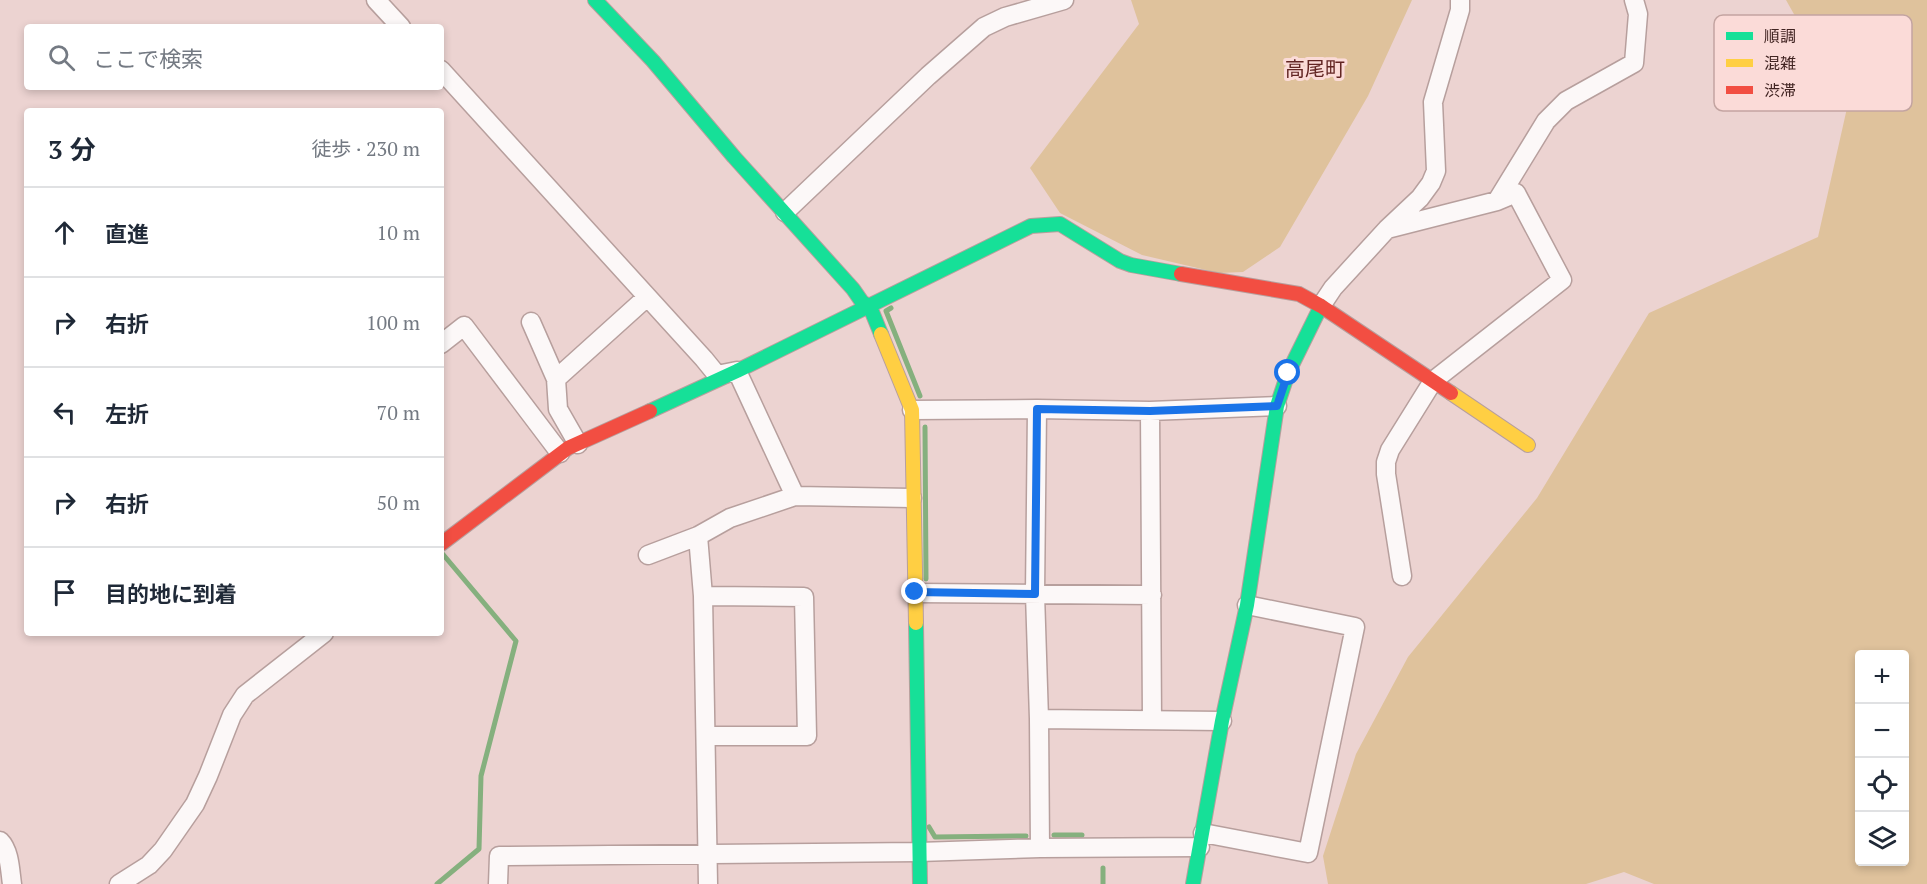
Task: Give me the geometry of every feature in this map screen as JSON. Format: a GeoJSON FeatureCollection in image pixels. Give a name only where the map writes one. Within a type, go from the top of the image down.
{"type":"FeatureCollection","features":[{"type":"Feature","properties":{"kind":"street"},"geometry":{"type":"LineString","coordinates":[[376,0],[398,24]]}},
{"type":"Feature","properties":{"kind":"street"},"geometry":{"type":"LineString","coordinates":[[595,0],[653,61],[734,157],[853,288],[862,302],[870,307],[912,410],[920,884]]}},
{"type":"Feature","properties":{"kind":"street"},"geometry":{"type":"LineString","coordinates":[[785,212],[920,83],[984,27],[1005,17],[1064,0]]}},
{"type":"Feature","properties":{"kind":"street"},"geometry":{"type":"LineString","coordinates":[[1193,884],[1222,721],[1247,605],[1277,406],[1288,373],[1321,306],[1333,288],[1387,229],[1420,198],[1431,183],[1436,171],[1433,102],[1460,10],[1460,0]]}},
{"type":"Feature","properties":{"kind":"street"},"geometry":{"type":"LineString","coordinates":[[1497,201],[1546,121],[1566,101],[1634,63],[1638,14],[1634,0]]}},
{"type":"Feature","properties":{"kind":"street"},"geometry":{"type":"LineString","coordinates":[[444,73],[717,375],[737,371]]}},
{"type":"Feature","properties":{"kind":"street"},"geometry":{"type":"LineString","coordinates":[[1387,229],[1497,201],[1516,193],[1562,280],[1433,381],[1390,450],[1386,462],[1402,576]]}},
{"type":"Feature","properties":{"kind":"street"},"geometry":{"type":"LineString","coordinates":[[444,542],[560,453],[870,307],[1031,226],[1046,224],[1060,224],[1120,261],[1131,265],[1299,294],[1321,306],[1528,445]]}},
{"type":"Feature","properties":{"kind":"street"},"geometry":{"type":"LineString","coordinates":[[556,379],[647,297]]}},
{"type":"Feature","properties":{"kind":"street"},"geometry":{"type":"LineString","coordinates":[[531,322],[556,379],[558,409],[578,444]]}},
{"type":"Feature","properties":{"kind":"street"},"geometry":{"type":"LineString","coordinates":[[444,342],[464,326],[560,453]]}},
{"type":"Feature","properties":{"kind":"street"},"geometry":{"type":"LineString","coordinates":[[737,371],[795,496]]}},
{"type":"Feature","properties":{"kind":"street"},"geometry":{"type":"LineString","coordinates":[[912,410],[1150,411],[1277,406]]}},
{"type":"Feature","properties":{"kind":"street"},"geometry":{"type":"LineString","coordinates":[[1037,409],[1035,594],[1040,848]]}},
{"type":"Feature","properties":{"kind":"street"},"geometry":{"type":"LineString","coordinates":[[1150,411],[1152,720]]}},
{"type":"Feature","properties":{"kind":"street"},"geometry":{"type":"LineString","coordinates":[[648,555],[699,536],[729,518],[795,496],[912,498]]}},
{"type":"Feature","properties":{"kind":"street"},"geometry":{"type":"LineString","coordinates":[[699,536],[703,596],[708,884]]}},
{"type":"Feature","properties":{"kind":"street"},"geometry":{"type":"LineString","coordinates":[[915,592],[1152,595]]}},
{"type":"Feature","properties":{"kind":"street"},"geometry":{"type":"LineString","coordinates":[[703,596],[804,597],[807,736],[706,736]]}},
{"type":"Feature","properties":{"kind":"street"},"geometry":{"type":"LineString","coordinates":[[498,884],[499,856],[919,852],[1202,840],[1308,853],[1355,627],[1247,605]]}},
{"type":"Feature","properties":{"kind":"street"},"geometry":{"type":"LineString","coordinates":[[119,884],[149,865],[163,850],[195,804],[232,716],[245,695],[320,636]]}},
{"type":"Feature","properties":{"kind":"street"},"geometry":{"type":"LineString","coordinates":[[1039,719],[1222,721]]}},
{"type":"Feature","properties":{"kind":"street"},"geometry":{"type":"LineString","coordinates":[[0,841],[7,854],[12,884]]}},
{"type":"Feature","properties":{"kind":"shaded area"},"geometry":{"type":"Polygon","coordinates":[[[1131,0],[1412,0],[1368,96],[1280,247],[1243,272],[1219,273],[1142,255],[1060,213],[1030,168],[1139,24],[1131,0]]]}},
{"type":"Feature","properties":{"kind":"shaded area"},"geometry":{"type":"Polygon","coordinates":[[[1786,0],[1927,0],[1927,884],[1654,884],[1624,872],[1586,884],[1328,884],[1323,856],[1356,754],[1408,657],[1537,498],[1649,313],[1818,237],[1846,111],[1912,111],[1912,15],[1794,15],[1786,0]]]}},
{"type":"Feature","properties":{"kind":"waterway"},"geometry":{"type":"LineString","coordinates":[[891,308],[886,311],[920,396]]}},
{"type":"Feature","properties":{"kind":"waterway"},"geometry":{"type":"LineString","coordinates":[[925,427],[926,579]]}},
{"type":"Feature","properties":{"kind":"waterway"},"geometry":{"type":"LineString","coordinates":[[437,884],[479,849],[481,776],[516,641],[444,556]]}},
{"type":"Feature","properties":{"kind":"waterway"},"geometry":{"type":"LineString","coordinates":[[929,827],[935,837],[1026,836]]}},
{"type":"Feature","properties":{"kind":"waterway"},"geometry":{"type":"LineString","coordinates":[[1054,835],[1082,835]]}},
{"type":"Feature","properties":{"kind":"waterway"},"geometry":{"type":"LineString","coordinates":[[1103,868],[1103,884]]}},
{"type":"Feature","properties":{"kind":"traffic: fast"},"geometry":{"type":"LineString","coordinates":[[595,0],[653,61],[862,302],[870,307],[881,334]]}},
{"type":"Feature","properties":{"kind":"traffic: fast"},"geometry":{"type":"LineString","coordinates":[[650,411],[737,371],[1031,226],[1060,224],[1120,261],[1181,274]]}},
{"type":"Feature","properties":{"kind":"traffic: fast"},"geometry":{"type":"LineString","coordinates":[[1193,884],[1222,721],[1247,605],[1277,406],[1288,373],[1321,306]]}},
{"type":"Feature","properties":{"kind":"traffic: fast"},"geometry":{"type":"LineString","coordinates":[[916,623],[920,884]]}},
{"type":"Feature","properties":{"kind":"traffic: slow"},"geometry":{"type":"LineString","coordinates":[[881,334],[912,410],[916,623]]}},
{"type":"Feature","properties":{"kind":"traffic: slow"},"geometry":{"type":"LineString","coordinates":[[1451,393],[1528,445]]}},
{"type":"Feature","properties":{"kind":"traffic: jam"},"geometry":{"type":"LineString","coordinates":[[1181,274],[1299,294],[1321,306],[1451,393]]}},
{"type":"Feature","properties":{"kind":"traffic: jam"},"geometry":{"type":"LineString","coordinates":[[444,542],[568,448],[650,411]]}},
{"type":"Feature","properties":{"kind":"district","name":"高尾町"},"geometry":{"type":"Point","coordinates":[1315,68]}},
{"type":"Feature","properties":{"kind":"route"},"geometry":{"type":"LineString","coordinates":[[915,592],[1035,594],[1037,409],[1150,411],[1277,406],[1288,373]]}}]}
